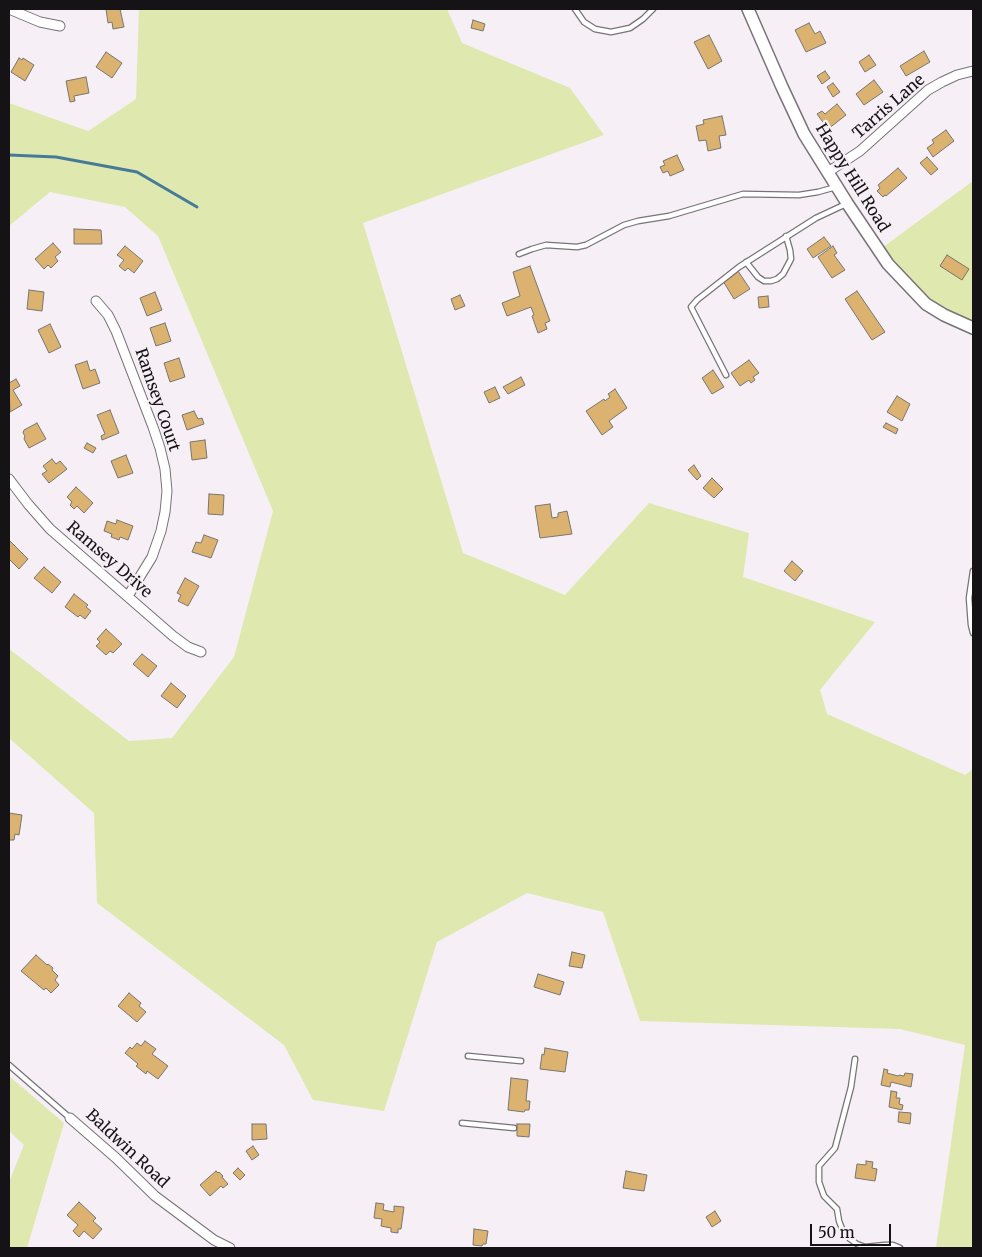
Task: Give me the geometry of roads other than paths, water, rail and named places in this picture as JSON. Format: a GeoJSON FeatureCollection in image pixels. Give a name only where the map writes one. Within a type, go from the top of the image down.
{"type":"FeatureCollection","features":[{"type":"Feature","properties":{"kind":"street","name":"Happy Hill Road"},"geometry":{"type":"LineString","coordinates":[[748,9],[804,134],[888,264],[926,304],[944,315],[973,328]]}},
{"type":"Feature","properties":{"kind":"street"},"geometry":{"type":"LineString","coordinates":[[9,10],[40,22],[60,26]]}},
{"type":"Feature","properties":{"kind":"street","name":"Tarris Lane"},"geometry":{"type":"LineString","coordinates":[[828,172],[860,152],[928,90],[957,75],[973,72]]}},
{"type":"Feature","properties":{"kind":"street","name":"Ramsey Court"},"geometry":{"type":"LineString","coordinates":[[96,301],[108,315],[116,331],[153,427],[165,469],[165,512],[161,531],[152,557],[128,596]]}},
{"type":"Feature","properties":{"kind":"street","name":"Ramsey Drive"},"geometry":{"type":"LineString","coordinates":[[9,479],[50,529],[173,636],[188,647],[201,652]]}},
{"type":"Feature","properties":{"kind":"street","name":"Baldwin Road"},"geometry":{"type":"LineString","coordinates":[[70,1118],[116,1158],[155,1196],[214,1240],[230,1248]]}},
{"type":"Feature","properties":{"kind":"lane"},"geometry":{"type":"LineString","coordinates":[[574,9],[584,22],[595,29],[611,32],[630,28],[653,9]]}},
{"type":"Feature","properties":{"kind":"lane"},"geometry":{"type":"LineString","coordinates":[[519,254],[546,246],[577,247],[586,245],[624,225],[669,216],[736,196],[756,194],[799,195],[837,187]]}},
{"type":"Feature","properties":{"kind":"lane"},"geometry":{"type":"LineString","coordinates":[[726,375],[691,307],[716,284],[746,262],[816,218],[847,203]]}},
{"type":"Feature","properties":{"kind":"lane"},"geometry":{"type":"LineString","coordinates":[[746,262],[758,277],[764,281],[771,281],[777,278],[783,274],[791,259],[786,236]]}},
{"type":"Feature","properties":{"kind":"lane"},"geometry":{"type":"LineString","coordinates":[[973,571],[969,598],[973,633]]}},
{"type":"Feature","properties":{"kind":"lane"},"geometry":{"type":"LineString","coordinates":[[468,1056],[521,1061]]}},
{"type":"Feature","properties":{"kind":"lane"},"geometry":{"type":"LineString","coordinates":[[855,1059],[835,1148],[819,1166],[819,1182],[824,1196],[837,1209],[843,1231],[850,1240],[865,1247],[893,1245],[900,1248]]}},
{"type":"Feature","properties":{"kind":"lane","name":"Baldwin Road"},"geometry":{"type":"LineString","coordinates":[[9,1065],[70,1118]]}},
{"type":"Feature","properties":{"kind":"lane"},"geometry":{"type":"LineString","coordinates":[[462,1123],[514,1128]]}},
{"type":"Feature","properties":{"kind":"waterway"},"geometry":{"type":"LineString","coordinates":[[9,155],[56,157],[137,172],[197,207]]}}]}
